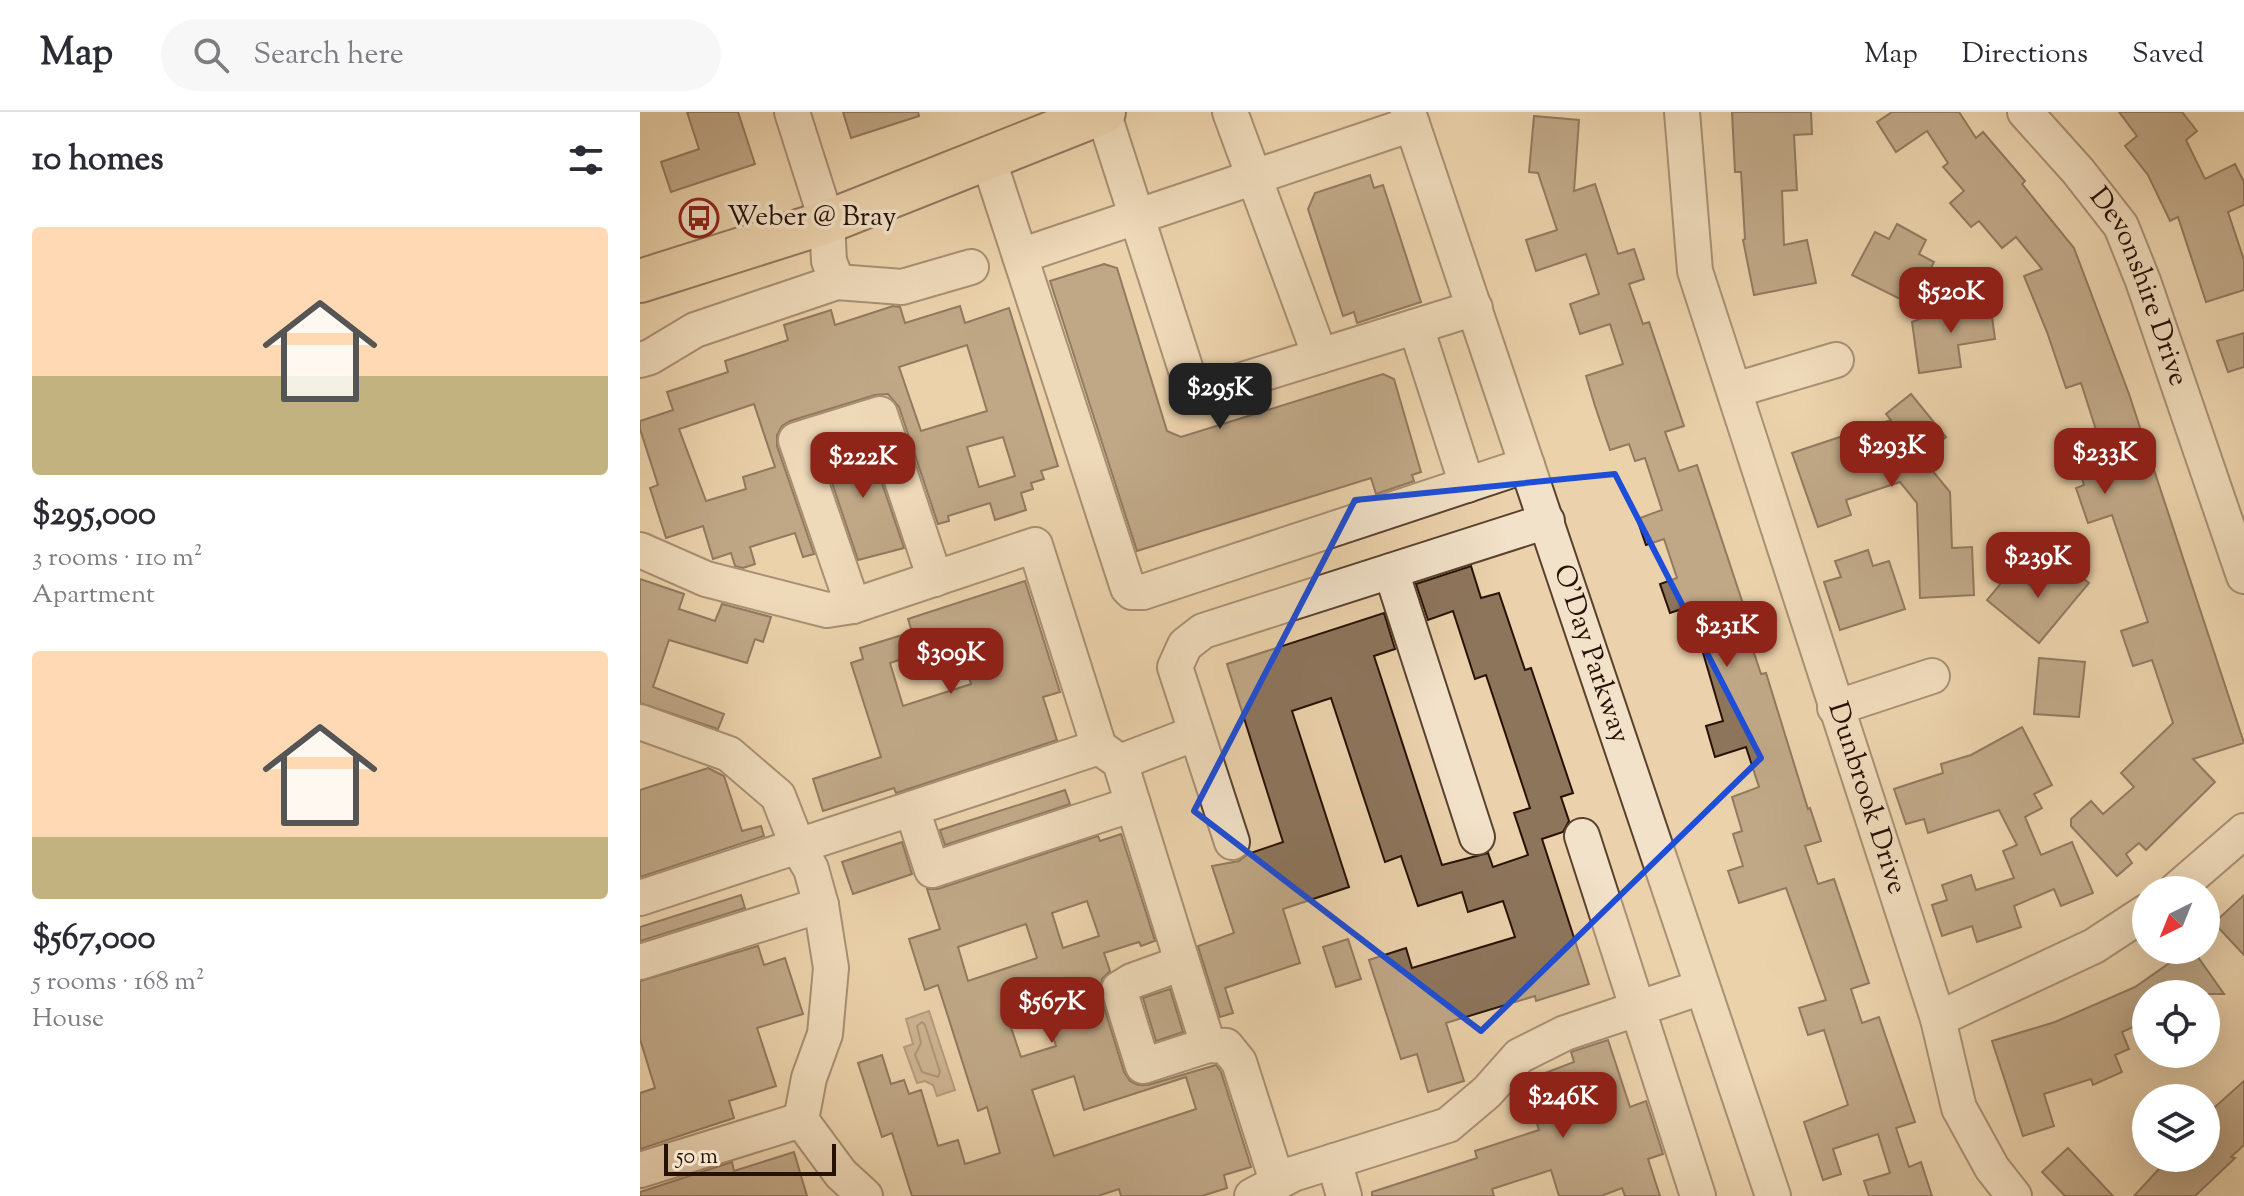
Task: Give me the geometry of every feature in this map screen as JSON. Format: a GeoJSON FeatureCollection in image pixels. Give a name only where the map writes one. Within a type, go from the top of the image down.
{"type":"FeatureCollection","features":[{"type":"Feature","properties":{"kind":"main road"},"geometry":{"type":"LineString","coordinates":[[640,281],[827,222],[1103,112]]}},
{"type":"Feature","properties":{"kind":"street"},"geometry":{"type":"LineString","coordinates":[[792,112],[827,222],[829,261],[837,282]]}},
{"type":"Feature","properties":{"kind":"street"},"geometry":{"type":"LineString","coordinates":[[1103,112],[1194,395],[1475,308]]}},
{"type":"Feature","properties":{"kind":"street"},"geometry":{"type":"LineString","coordinates":[[1230,112],[1320,356]]}},
{"type":"Feature","properties":{"kind":"street","name":"Dunbrook Drive"},"geometry":{"type":"LineString","coordinates":[[1682,112],[1695,271],[1938,1019],[1959,1108],[1992,1168],[2014,1196]]}},
{"type":"Feature","properties":{"kind":"street","name":"Devonshire Drive"},"geometry":{"type":"LineString","coordinates":[[2025,112],[2078,171],[2121,226],[2143,281],[2244,576]]}},
{"type":"Feature","properties":{"kind":"street"},"geometry":{"type":"LineString","coordinates":[[1020,256],[1254,177],[1410,118]]}},
{"type":"Feature","properties":{"kind":"street","name":"O'Day Parkway"},"geometry":{"type":"LineString","coordinates":[[1410,118],[1773,1196]]}},
{"type":"Feature","properties":{"kind":"street"},"geometry":{"type":"LineString","coordinates":[[988,158],[1128,588],[1132,592],[1143,592],[1527,465]]}},
{"type":"Feature","properties":{"kind":"street"},"geometry":{"type":"LineString","coordinates":[[640,360],[695,330],[837,282],[902,287],[971,267]]}},
{"type":"Feature","properties":{"kind":"street"},"geometry":{"type":"LineString","coordinates":[[1416,327],[1467,485]]}},
{"type":"Feature","properties":{"kind":"street"},"geometry":{"type":"LineString","coordinates":[[1735,390],[1836,360]]}},
{"type":"Feature","properties":{"kind":"street"},"geometry":{"type":"LineString","coordinates":[[853,606],[796,440],[880,414],[935,579]]}},
{"type":"Feature","properties":{"kind":"street"},"geometry":{"type":"LineString","coordinates":[[1232,842],[1175,667],[1185,645],[1203,631],[1547,521]]}},
{"type":"Feature","properties":{"kind":"street"},"geometry":{"type":"LineString","coordinates":[[640,550],[721,583],[827,610],[853,606],[1035,545],[1109,754],[1133,804],[1208,1045]]}},
{"type":"Feature","properties":{"kind":"street"},"geometry":{"type":"LineString","coordinates":[[1391,571],[1477,837]]}},
{"type":"Feature","properties":{"kind":"street"},"geometry":{"type":"LineString","coordinates":[[1835,708],[1932,676]]}},
{"type":"Feature","properties":{"kind":"street"},"geometry":{"type":"LineString","coordinates":[[640,722],[729,754],[778,796],[798,847],[811,869],[821,905],[831,968],[825,1034],[809,1078],[801,1120],[841,1174],[865,1196]]}},
{"type":"Feature","properties":{"kind":"street"},"geometry":{"type":"LineString","coordinates":[[640,898],[912,809],[1196,733]]}},
{"type":"Feature","properties":{"kind":"street"},"geometry":{"type":"LineString","coordinates":[[912,809],[932,870],[1133,804]]}},
{"type":"Feature","properties":{"kind":"street"},"geometry":{"type":"LineString","coordinates":[[2192,876],[2244,831]]}},
{"type":"Feature","properties":{"kind":"street"},"geometry":{"type":"LineString","coordinates":[[1582,836],[1698,1196]]}},
{"type":"Feature","properties":{"kind":"street"},"geometry":{"type":"LineString","coordinates":[[640,962],[821,905]]}},
{"type":"Feature","properties":{"kind":"street"},"geometry":{"type":"LineString","coordinates":[[1938,1019],[2094,946],[2132,921]]}},
{"type":"Feature","properties":{"kind":"street"},"geometry":{"type":"LineString","coordinates":[[1182,963],[1132,981],[1119,989],[1143,1066],[1208,1045],[1226,1046],[1239,1062],[1261,1192],[1334,1161],[1448,1125],[1487,1092],[1519,1056],[1565,1033],[1702,987]]}},
{"type":"Feature","properties":{"kind":"street"},"geometry":{"type":"LineString","coordinates":[[640,1170],[801,1120]]}},
{"type":"Feature","properties":{"kind":"street"},"geometry":{"type":"LineString","coordinates":[[1334,1161],[1344,1196]]}},
{"type":"Feature","properties":{"kind":"highlighted area"},"geometry":{"type":"Polygon","coordinates":[[[1615,474],[1761,758],[1481,1031],[1194,811],[1355,500],[1615,474]]]}},
{"type":"Feature","properties":{"kind":"water"},"geometry":{"type":"Polygon","coordinates":[[[929,1011],[955,1090],[937,1096],[933,1085],[925,1081],[917,1083],[904,1047],[913,1044],[906,1019],[929,1011]]]}},
{"type":"Feature","properties":{"kind":"building"},"geometry":{"type":"Polygon","coordinates":[[[687,112],[738,112],[755,164],[671,192],[661,162],[699,149],[687,112]]]}},
{"type":"Feature","properties":{"kind":"building"},"geometry":{"type":"Polygon","coordinates":[[[843,112],[918,112],[919,116],[851,138],[843,112]]]}},
{"type":"Feature","properties":{"kind":"building"},"geometry":{"type":"Polygon","coordinates":[[[1732,112],[1811,112],[1812,134],[1794,135],[1797,190],[1782,191],[1784,245],[1807,240],[1816,283],[1754,295],[1743,240],[1741,172],[1735,172],[1732,112]]]}},
{"type":"Feature","properties":{"kind":"building"},"geometry":{"type":"Polygon","coordinates":[[[1892,112],[1959,112],[1976,138],[1983,132],[2025,181],[2022,184],[2074,248],[2129,394],[2244,743],[2193,759],[2215,782],[2146,850],[2139,843],[2126,854],[2132,863],[2117,876],[2071,826],[2071,819],[2091,801],[2103,814],[2134,787],[2121,773],[2173,723],[2152,660],[2133,666],[2121,631],[2148,622],[2112,515],[2088,523],[2076,488],[2084,485],[2070,442],[2097,433],[2081,383],[2066,388],[2024,276],[2042,269],[2016,237],[2002,248],[1979,221],[1971,227],[1950,203],[1964,191],[1943,167],[1948,163],[1927,131],[1896,152],[1877,122],[1892,112]]]}},
{"type":"Feature","properties":{"kind":"building"},"geometry":{"type":"Polygon","coordinates":[[[2119,112],[2182,112],[2197,131],[2186,140],[2205,179],[2235,164],[2244,182],[2244,205],[2228,212],[2244,260],[2244,290],[2206,302],[2178,217],[2170,221],[2148,175],[2125,146],[2137,136],[2119,112]]]}},
{"type":"Feature","properties":{"kind":"building"},"geometry":{"type":"Polygon","coordinates":[[[1534,116],[1579,120],[1574,191],[1595,184],[1618,254],[1634,249],[1644,279],[1629,284],[1643,324],[1649,322],[1684,426],[1665,432],[1679,471],[1697,465],[1748,619],[1743,620],[1761,674],[1766,673],[1821,841],[1805,846],[1818,884],[1834,879],[1869,983],[1851,989],[1862,1023],[1879,1017],[1915,1122],[1896,1128],[1909,1167],[1921,1162],[1932,1196],[1869,1196],[1864,1181],[1890,1173],[1878,1134],[1833,1149],[1841,1174],[1823,1180],[1804,1122],[1848,1105],[1824,1030],[1808,1035],[1799,1008],[1826,1000],[1786,888],[1739,903],[1728,871],[1743,866],[1733,834],[1742,831],[1732,797],[1759,787],[1746,747],[1715,757],[1706,726],[1723,721],[1701,646],[1688,607],[1670,613],[1660,584],[1677,578],[1664,539],[1646,545],[1637,519],[1662,510],[1645,458],[1635,461],[1629,444],[1610,450],[1595,406],[1586,376],[1623,364],[1610,324],[1580,334],[1570,304],[1599,294],[1586,254],[1536,271],[1526,240],[1557,230],[1538,173],[1529,172],[1534,116]]]}},
{"type":"Feature","properties":{"kind":"building"},"geometry":{"type":"Polygon","coordinates":[[[1370,175],[1374,188],[1383,185],[1421,302],[1357,323],[1354,312],[1343,316],[1308,209],[1315,193],[1370,175]]]}},
{"type":"Feature","properties":{"kind":"building"},"geometry":{"type":"Polygon","coordinates":[[[1897,224],[1926,240],[1919,254],[1934,262],[1912,305],[1852,275],[1875,232],[1889,239],[1897,224]]]}},
{"type":"Feature","properties":{"kind":"building"},"geometry":{"type":"Polygon","coordinates":[[[1104,264],[1117,268],[1167,431],[1181,437],[1383,374],[1394,379],[1421,472],[1412,475],[1414,481],[1376,494],[1371,478],[1137,551],[1050,281],[1104,264]]]}},
{"type":"Feature","properties":{"kind":"building"},"geometry":{"type":"Polygon","coordinates":[[[1990,302],[1995,339],[1958,345],[1961,367],[1919,373],[1912,322],[1945,309],[1990,302]]]}},
{"type":"Feature","properties":{"kind":"building"},"geometry":{"type":"Polygon","coordinates":[[[893,306],[900,307],[905,323],[960,306],[965,323],[1009,308],[1058,466],[1041,471],[1044,479],[1031,483],[1033,489],[1021,493],[1026,510],[995,520],[990,503],[948,516],[949,521],[938,524],[899,407],[888,394],[875,395],[790,421],[782,426],[777,435],[777,446],[814,554],[803,557],[795,533],[750,547],[755,564],[743,568],[735,566],[731,553],[713,559],[703,526],[666,538],[650,488],[658,485],[640,421],[673,410],[667,392],[728,372],[725,361],[788,340],[784,325],[831,310],[835,325],[893,306]],[[967,345],[899,367],[921,431],[987,411],[967,345]],[[754,404],[679,429],[706,501],[746,489],[743,477],[775,467],[754,404]],[[1003,437],[967,447],[979,487],[1015,476],[1003,437]]]}},
{"type":"Feature","properties":{"kind":"building"},"geometry":{"type":"Polygon","coordinates":[[[2244,333],[2244,367],[2228,372],[2217,341],[2244,333]]]}},
{"type":"Feature","properties":{"kind":"building"},"geometry":{"type":"Polygon","coordinates":[[[1911,394],[1946,437],[1921,457],[1950,492],[1952,548],[1972,547],[1974,595],[1920,598],[1917,503],[1900,482],[1846,500],[1851,515],[1818,527],[1792,453],[1891,420],[1886,414],[1911,394]]]}},
{"type":"Feature","properties":{"kind":"building"},"geometry":{"type":"Polygon","coordinates":[[[867,439],[904,548],[858,560],[822,453],[867,439]]]}},
{"type":"Feature","properties":{"kind":"building"},"geometry":{"type":"Polygon","coordinates":[[[1868,550],[1873,566],[1889,561],[1905,609],[1840,630],[1824,582],[1841,577],[1835,561],[1868,550]]]}},
{"type":"Feature","properties":{"kind":"building"},"geometry":{"type":"Polygon","coordinates":[[[2062,562],[2089,583],[2039,643],[1987,600],[2012,570],[2038,592],[2062,562]]]}},
{"type":"Feature","properties":{"kind":"building"},"geometry":{"type":"Polygon","coordinates":[[[1471,566],[1481,598],[1499,593],[1525,670],[1531,668],[1573,793],[1561,797],[1569,821],[1563,832],[1542,839],[1589,984],[1536,1001],[1535,996],[1446,1023],[1464,1081],[1428,1092],[1417,1054],[1401,1059],[1369,960],[1406,948],[1412,968],[1515,937],[1503,901],[1468,912],[1462,892],[1418,906],[1401,856],[1385,862],[1331,698],[1292,711],[1349,887],[1283,909],[1300,963],[1225,988],[1233,1013],[1220,1017],[1198,946],[1234,933],[1212,866],[1239,861],[1248,854],[1283,842],[1227,664],[1384,613],[1395,649],[1374,656],[1442,865],[1488,853],[1493,867],[1528,855],[1514,813],[1530,808],[1486,675],[1475,679],[1453,611],[1428,620],[1416,584],[1471,566]]]}},
{"type":"Feature","properties":{"kind":"building"},"geometry":{"type":"Polygon","coordinates":[[[640,579],[684,594],[679,609],[715,621],[722,604],[771,617],[763,642],[755,639],[747,663],[669,640],[653,687],[724,714],[718,729],[640,703],[640,579]]]}},
{"type":"Feature","properties":{"kind":"building"},"geometry":{"type":"Polygon","coordinates":[[[1025,581],[1060,692],[1043,697],[1057,740],[896,793],[894,788],[823,811],[813,779],[881,757],[851,663],[863,659],[860,648],[912,632],[908,619],[1025,581]],[[957,641],[890,663],[903,706],[971,684],[957,641]]]}},
{"type":"Feature","properties":{"kind":"building"},"geometry":{"type":"Polygon","coordinates":[[[2039,658],[2085,662],[2079,717],[2034,714],[2039,658]]]}},
{"type":"Feature","properties":{"kind":"building"},"geometry":{"type":"Polygon","coordinates":[[[2022,727],[2052,785],[2034,794],[2042,808],[2025,817],[2041,855],[2072,842],[2093,893],[2061,906],[2054,889],[2014,906],[2021,927],[1977,942],[1972,926],[1942,936],[1932,905],[1947,900],[1942,885],[1971,875],[1976,890],[2014,878],[2003,851],[2017,845],[1999,810],[1928,833],[1924,819],[1906,824],[1894,789],[1943,773],[1941,764],[1971,755],[2022,727]]]}},
{"type":"Feature","properties":{"kind":"building"},"geometry":{"type":"Polygon","coordinates":[[[708,768],[724,776],[742,831],[761,826],[764,836],[640,877],[640,790],[708,768]]]}},
{"type":"Feature","properties":{"kind":"building"},"geometry":{"type":"Polygon","coordinates":[[[1065,790],[1070,804],[945,845],[940,830],[1065,790]]]}},
{"type":"Feature","properties":{"kind":"building"},"geometry":{"type":"Polygon","coordinates":[[[1121,834],[1155,941],[1141,946],[1139,942],[1104,953],[1110,971],[1102,979],[1100,994],[1124,1072],[1130,1081],[1148,1085],[1216,1065],[1221,1072],[1251,1167],[1224,1175],[1227,1188],[1202,1196],[1121,1196],[1119,1189],[1098,1196],[912,1196],[892,1133],[882,1137],[858,1063],[882,1055],[891,1084],[904,1080],[909,1094],[921,1090],[938,1146],[958,1140],[965,1164],[1000,1153],[987,1107],[978,1111],[938,985],[925,990],[909,939],[940,929],[927,889],[938,889],[1098,836],[1100,841],[1121,834]],[[1087,901],[1052,913],[1063,948],[1099,936],[1087,901]],[[1026,924],[958,947],[968,981],[1037,958],[1026,924]],[[1040,995],[1004,1007],[1021,1057],[1056,1046],[1040,995]],[[1074,1076],[1032,1090],[1054,1156],[1196,1109],[1186,1077],[1084,1110],[1074,1076]]]}},
{"type":"Feature","properties":{"kind":"building"},"geometry":{"type":"Polygon","coordinates":[[[902,842],[912,874],[853,894],[842,862],[902,842]]]}},
{"type":"Feature","properties":{"kind":"building"},"geometry":{"type":"Polygon","coordinates":[[[741,895],[745,908],[640,941],[640,927],[741,895]]]}},
{"type":"Feature","properties":{"kind":"building"},"geometry":{"type":"Polygon","coordinates":[[[2244,895],[2244,955],[2220,929],[2220,917],[2244,895]]]}},
{"type":"Feature","properties":{"kind":"building"},"geometry":{"type":"Polygon","coordinates":[[[1348,939],[1361,979],[1336,987],[1323,947],[1348,939]]]}},
{"type":"Feature","properties":{"kind":"building"},"geometry":{"type":"Polygon","coordinates":[[[758,946],[764,965],[785,958],[803,1014],[757,1028],[776,1086],[729,1101],[734,1118],[640,1149],[640,1093],[655,1088],[640,1039],[640,981],[758,946]]]}},
{"type":"Feature","properties":{"kind":"building"},"geometry":{"type":"Polygon","coordinates":[[[2168,964],[2203,964],[2214,980],[2145,980],[2168,964]]]}},
{"type":"Feature","properties":{"kind":"building"},"geometry":{"type":"Polygon","coordinates":[[[2132,988],[2132,1027],[2122,1032],[2129,1049],[2115,1055],[2122,1072],[2093,1085],[2091,1079],[2044,1094],[2054,1126],[2023,1136],[1992,1041],[2055,1022],[2132,988]]]}},
{"type":"Feature","properties":{"kind":"building"},"geometry":{"type":"Polygon","coordinates":[[[1170,989],[1183,1032],[1156,1041],[1143,998],[1170,989]]]}},
{"type":"Feature","properties":{"kind":"building"},"geometry":{"type":"Polygon","coordinates":[[[1608,1040],[1630,1107],[1646,1101],[1663,1154],[1648,1159],[1660,1196],[1625,1196],[1622,1188],[1601,1196],[1559,1196],[1551,1170],[1492,1189],[1494,1196],[1372,1196],[1372,1192],[1477,1158],[1475,1151],[1539,1130],[1524,1081],[1574,1062],[1571,1052],[1608,1040]]]}},
{"type":"Feature","properties":{"kind":"building"},"geometry":{"type":"Polygon","coordinates":[[[2244,1081],[2244,1145],[2231,1157],[2235,1158],[2195,1196],[2134,1196],[2156,1172],[2220,1172],[2220,1102],[2244,1081]]]}},
{"type":"Feature","properties":{"kind":"building"},"geometry":{"type":"Polygon","coordinates":[[[2068,1148],[2113,1196],[2065,1196],[2042,1172],[2068,1148]]]}},
{"type":"Feature","properties":{"kind":"building"},"geometry":{"type":"Polygon","coordinates":[[[794,1152],[807,1196],[640,1196],[640,1192],[732,1162],[734,1171],[794,1152]]]}},
{"type":"Feature","properties":{"kind":"place","name":"Weber @ Bray"},"geometry":{"type":"Point","coordinates":[699,218]}}]}
